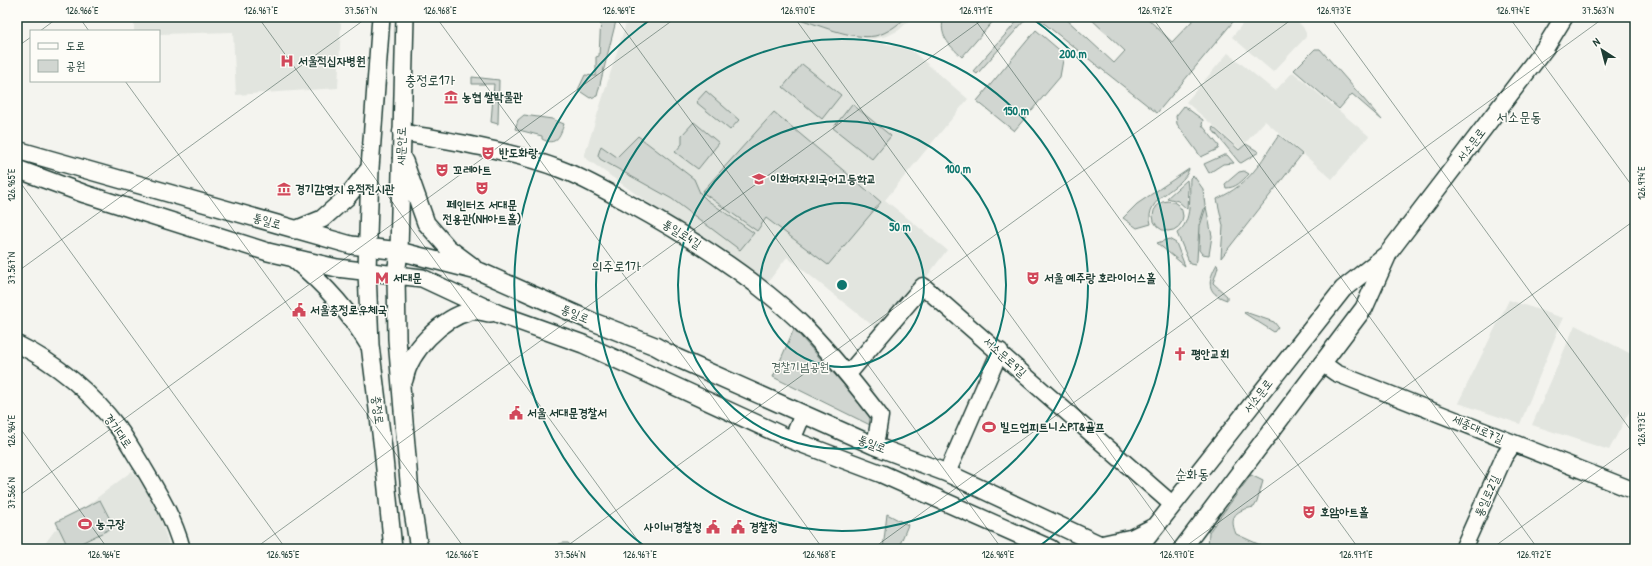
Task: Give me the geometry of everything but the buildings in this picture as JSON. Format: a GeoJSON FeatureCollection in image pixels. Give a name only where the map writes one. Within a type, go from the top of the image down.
{"type":"FeatureCollection","features":[{"type":"Feature","properties":{"kind":"main road"},"geometry":{"type":"LineString","coordinates":[[368,271],[370,168],[381,17]]}},
{"type":"Feature","properties":{"kind":"main road","name":"새문안로"},"geometry":{"type":"LineString","coordinates":[[396,275],[399,251],[400,153],[405,17]]}},
{"type":"Feature","properties":{"kind":"main road","name":"서소문로"},"geometry":{"type":"LineString","coordinates":[[1182,549],[1364,308],[1389,252],[1546,48],[1564,17]]}},
{"type":"Feature","properties":{"kind":"main road","name":"통일로"},"geometry":{"type":"LineString","coordinates":[[17,150],[351,245],[399,251],[481,272],[584,318],[655,346],[677,358],[875,446],[947,473],[1104,547]]}},
{"type":"Feature","properties":{"kind":"main road"},"geometry":{"type":"LineString","coordinates":[[400,153],[428,226],[448,248],[481,272]]}},
{"type":"Feature","properties":{"kind":"main road"},"geometry":{"type":"LineString","coordinates":[[295,230],[322,219],[347,197],[370,168]]}},
{"type":"Feature","properties":{"kind":"main road","name":"통일로"},"geometry":{"type":"LineString","coordinates":[[17,169],[159,219],[242,245],[337,268],[422,278],[499,314],[583,344],[792,440],[882,474],[1051,549]]}},
{"type":"Feature","properties":{"kind":"main road","name":"서소문로"},"geometry":{"type":"LineString","coordinates":[[1138,549],[1343,289],[1389,252]]}},
{"type":"Feature","properties":{"kind":"main road"},"geometry":{"type":"LineString","coordinates":[[291,257],[312,274],[352,317],[370,345]]}},
{"type":"Feature","properties":{"kind":"main road","name":"충정로"},"geometry":{"type":"LineString","coordinates":[[368,271],[370,345],[393,549]]}},
{"type":"Feature","properties":{"kind":"main road","name":"충정로"},"geometry":{"type":"LineString","coordinates":[[396,275],[397,339],[410,493],[419,549]]}},
{"type":"Feature","properties":{"kind":"main road"},"geometry":{"type":"LineString","coordinates":[[402,390],[405,373],[410,360],[425,341],[437,331],[452,320],[472,311],[499,314]]}},
{"type":"Feature","properties":{"kind":"main road"},"geometry":{"type":"LineString","coordinates":[[1104,547],[1132,538],[1157,525]]}},
{"type":"Feature","properties":{"kind":"street","name":"통일로4길"},"geometry":{"type":"LineString","coordinates":[[401,132],[505,153],[554,167],[588,182],[652,216],[698,244],[774,300],[807,330],[848,374],[880,416],[875,446]]}},
{"type":"Feature","properties":{"kind":"street","name":"서소문로9길"},"geometry":{"type":"LineString","coordinates":[[848,374],[923,286],[1173,505]]}},
{"type":"Feature","properties":{"kind":"street","name":"경기대로"},"geometry":{"type":"LineString","coordinates":[[17,344],[39,355],[74,380],[90,395],[120,430],[165,503],[178,531],[182,549]]}},
{"type":"Feature","properties":{"kind":"street"},"geometry":{"type":"LineString","coordinates":[[947,473],[1000,352]]}},
{"type":"Feature","properties":{"kind":"street","name":"세종대로7길"},"geometry":{"type":"LineString","coordinates":[[1322,363],[1336,373],[1449,416],[1513,444],[1635,491]]}},
{"type":"Feature","properties":{"kind":"street"},"geometry":{"type":"LineString","coordinates":[[792,440],[802,414]]}},
{"type":"Feature","properties":{"kind":"street","name":"통일로2길"},"geometry":{"type":"LineString","coordinates":[[1463,549],[1504,457],[1513,444]]}},
{"type":"Feature","properties":{"kind":"shaded area","name":"서울적십자병원"},"geometry":{"type":"Polygon","coordinates":[[[134,17],[331,17],[341,24],[338,88],[236,95],[233,32],[160,34],[160,30],[134,30],[134,17]]]}},
{"type":"Feature","properties":{"kind":"shaded area","name":"이화여자외국어고등학교"},"geometry":{"type":"Polygon","coordinates":[[[628,17],[778,17],[797,22],[782,17],[913,17],[899,30],[887,36],[873,39],[855,38],[911,50],[968,99],[885,200],[947,250],[883,334],[787,257],[765,286],[584,157],[628,17]]]}},
{"type":"Feature","properties":{"kind":"shaded area"},"geometry":{"type":"Polygon","coordinates":[[[1248,17],[1293,17],[1303,27],[1306,37],[1273,72],[1232,37],[1248,17]]]}},
{"type":"Feature","properties":{"kind":"shaded area"},"geometry":{"type":"Polygon","coordinates":[[[1228,53],[1275,91],[1293,72],[1369,136],[1332,179],[1265,121],[1240,149],[1186,102],[1228,53]]]}},
{"type":"Feature","properties":{"kind":"shaded area"},"geometry":{"type":"Polygon","coordinates":[[[1509,300],[1563,318],[1520,424],[1458,403],[1509,300]]]}},
{"type":"Feature","properties":{"kind":"shaded area"},"geometry":{"type":"Polygon","coordinates":[[[1575,325],[1635,356],[1635,401],[1609,450],[1532,425],[1575,325]]]}},
{"type":"Feature","properties":{"kind":"shaded area"},"geometry":{"type":"Polygon","coordinates":[[[132,471],[155,501],[170,549],[41,549],[55,530],[132,471]]]}},
{"type":"Feature","properties":{"kind":"green space"},"geometry":{"type":"Polygon","coordinates":[[[601,17],[617,17],[597,96],[590,98],[578,90],[585,75],[596,76],[596,57],[599,56],[601,17]]]}},
{"type":"Feature","properties":{"kind":"green space"},"geometry":{"type":"Polygon","coordinates":[[[794,17],[907,17],[884,33],[866,37],[834,31],[794,17]]]}},
{"type":"Feature","properties":{"kind":"green space"},"geometry":{"type":"Polygon","coordinates":[[[944,17],[993,17],[995,19],[962,57],[946,39],[942,29],[944,17]]]}},
{"type":"Feature","properties":{"kind":"green space"},"geometry":{"type":"Polygon","coordinates":[[[1021,17],[1025,20],[977,74],[973,71],[1021,17]]]}},
{"type":"Feature","properties":{"kind":"green space"},"geometry":{"type":"Polygon","coordinates":[[[1036,17],[1064,17],[1114,63],[1125,51],[1089,17],[1146,17],[1172,42],[1196,17],[1237,17],[1157,113],[1036,17]]]}},
{"type":"Feature","properties":{"kind":"green space"},"geometry":{"type":"Polygon","coordinates":[[[1036,30],[1064,54],[1060,77],[1014,131],[977,101],[1036,30]]]}},
{"type":"Feature","properties":{"kind":"green space"},"geometry":{"type":"Polygon","coordinates":[[[1315,49],[1320,49],[1382,120],[1352,94],[1339,109],[1294,70],[1315,49]]]}},
{"type":"Feature","properties":{"kind":"green space"},"geometry":{"type":"Polygon","coordinates":[[[802,64],[841,95],[822,119],[783,87],[802,64]]]}},
{"type":"Feature","properties":{"kind":"green space"},"geometry":{"type":"Polygon","coordinates":[[[472,77],[499,80],[498,124],[491,122],[494,84],[472,84],[472,77]]]}},
{"type":"Feature","properties":{"kind":"green space"},"geometry":{"type":"Polygon","coordinates":[[[706,91],[739,120],[730,130],[696,102],[706,91]]]}},
{"type":"Feature","properties":{"kind":"green space"},"geometry":{"type":"Polygon","coordinates":[[[852,104],[891,136],[872,159],[833,128],[852,104]]]}},
{"type":"Feature","properties":{"kind":"green space"},"geometry":{"type":"Polygon","coordinates":[[[1184,106],[1203,120],[1202,125],[1219,146],[1218,149],[1201,157],[1177,124],[1176,116],[1184,106]]]}},
{"type":"Feature","properties":{"kind":"green space"},"geometry":{"type":"Polygon","coordinates":[[[774,112],[881,202],[828,265],[766,218],[757,231],[702,192],[774,112]]]}},
{"type":"Feature","properties":{"kind":"green space"},"geometry":{"type":"Polygon","coordinates":[[[524,115],[552,119],[564,124],[561,133],[557,139],[551,142],[542,139],[542,136],[515,129],[518,120],[524,115]]]}},
{"type":"Feature","properties":{"kind":"green space"},"geometry":{"type":"Polygon","coordinates":[[[694,122],[719,143],[698,169],[675,152],[682,144],[682,135],[694,122]]]}},
{"type":"Feature","properties":{"kind":"green space"},"geometry":{"type":"Polygon","coordinates":[[[1213,127],[1239,150],[1246,144],[1259,152],[1241,163],[1239,162],[1212,129],[1213,127]]]}},
{"type":"Feature","properties":{"kind":"green space"},"geometry":{"type":"Polygon","coordinates":[[[1279,135],[1302,154],[1221,258],[1223,226],[1217,199],[1229,193],[1253,172],[1279,135]]]}},
{"type":"Feature","properties":{"kind":"green space"},"geometry":{"type":"Polygon","coordinates":[[[638,136],[694,179],[700,193],[707,200],[754,233],[740,250],[672,199],[600,159],[598,155],[601,146],[617,157],[638,136]]]}},
{"type":"Feature","properties":{"kind":"green space"},"geometry":{"type":"Polygon","coordinates":[[[1227,155],[1234,163],[1223,164],[1209,173],[1204,164],[1227,155]]]}},
{"type":"Feature","properties":{"kind":"green space"},"geometry":{"type":"Polygon","coordinates":[[[1189,169],[1179,183],[1158,200],[1153,207],[1150,215],[1151,224],[1137,228],[1123,218],[1137,204],[1189,169]]]}},
{"type":"Feature","properties":{"kind":"green space"},"geometry":{"type":"Polygon","coordinates":[[[1244,171],[1249,174],[1241,182],[1230,188],[1226,188],[1225,184],[1239,172],[1244,171]]]}},
{"type":"Feature","properties":{"kind":"green space"},"geometry":{"type":"Polygon","coordinates":[[[1193,175],[1203,189],[1205,206],[1199,225],[1197,260],[1195,265],[1190,264],[1177,233],[1186,222],[1188,215],[1190,178],[1193,175]]]}},
{"type":"Feature","properties":{"kind":"green space"},"geometry":{"type":"Polygon","coordinates":[[[1187,180],[1187,209],[1178,201],[1167,198],[1187,180]]]}},
{"type":"Feature","properties":{"kind":"green space"},"geometry":{"type":"Polygon","coordinates":[[[1168,201],[1179,205],[1183,216],[1179,227],[1168,231],[1157,227],[1153,216],[1157,205],[1168,201]]]}},
{"type":"Feature","properties":{"kind":"green space"},"geometry":{"type":"Polygon","coordinates":[[[1206,207],[1212,236],[1209,255],[1202,254],[1199,250],[1200,226],[1206,207]]]}},
{"type":"Feature","properties":{"kind":"green space"},"geometry":{"type":"Polygon","coordinates":[[[1169,239],[1176,243],[1185,266],[1157,243],[1169,239]]]}},
{"type":"Feature","properties":{"kind":"green space"},"geometry":{"type":"Polygon","coordinates":[[[1217,264],[1218,267],[1213,283],[1227,296],[1227,300],[1215,294],[1210,285],[1212,275],[1217,264]]]}},
{"type":"Feature","properties":{"kind":"green space"},"geometry":{"type":"Polygon","coordinates":[[[1245,312],[1274,322],[1278,327],[1274,332],[1244,313],[1245,312]]]}},
{"type":"Feature","properties":{"kind":"green space","name":"경찰기념공원"},"geometry":{"type":"Polygon","coordinates":[[[794,329],[868,412],[872,426],[773,377],[794,329]]]}},
{"type":"Feature","properties":{"kind":"green space"},"geometry":{"type":"Polygon","coordinates":[[[1251,475],[1263,481],[1257,502],[1254,507],[1236,514],[1233,522],[1234,528],[1236,534],[1269,549],[1208,549],[1209,532],[1251,475]]]}},
{"type":"Feature","properties":{"kind":"green space","name":"농구장"},"geometry":{"type":"Polygon","coordinates":[[[100,500],[114,527],[69,549],[56,522],[100,500]]]}},
{"type":"Feature","properties":{"kind":"green space"},"geometry":{"type":"Polygon","coordinates":[[[887,514],[908,525],[898,549],[883,549],[887,514]]]}},
{"type":"Feature","properties":{"kind":"green space"},"geometry":{"type":"Polygon","coordinates":[[[568,543],[575,549],[557,549],[559,544],[568,543]]]}},
{"type":"Feature","properties":{"kind":"place","name":"서울적십자병원"},"geometry":{"type":"Point","coordinates":[287,61]}},
{"type":"Feature","properties":{"kind":"place","name":"농협 쌀박물관"},"geometry":{"type":"Point","coordinates":[451,97]}},
{"type":"Feature","properties":{"kind":"place","name":"반도화랑"},"geometry":{"type":"Point","coordinates":[488,153]}},
{"type":"Feature","properties":{"kind":"place","name":"꼬레아트"},"geometry":{"type":"Point","coordinates":[442,170]}},
{"type":"Feature","properties":{"kind":"place","name":"이화여자외국어고등학교"},"geometry":{"type":"Point","coordinates":[759,179]}},
{"type":"Feature","properties":{"kind":"place","name":"페인터즈 서대문 전용관(NH아트홀)"},"geometry":{"type":"Point","coordinates":[482,188]}},
{"type":"Feature","properties":{"kind":"place","name":"경기감영지 유적전시관"},"geometry":{"type":"Point","coordinates":[284,189]}},
{"type":"Feature","properties":{"kind":"place","name":"서대문"},"geometry":{"type":"Point","coordinates":[382,278]}},
{"type":"Feature","properties":{"kind":"place","name":"서울 예주랑 호라이어스홀"},"geometry":{"type":"Point","coordinates":[1033,278]}},
{"type":"Feature","properties":{"kind":"place","name":"서울충정로우체국"},"geometry":{"type":"Point","coordinates":[299,310]}},
{"type":"Feature","properties":{"kind":"place","name":"평안교회"},"geometry":{"type":"Point","coordinates":[1180,354]}},
{"type":"Feature","properties":{"kind":"place","name":"서울 서대문경찰서"},"geometry":{"type":"Point","coordinates":[516,413]}},
{"type":"Feature","properties":{"kind":"place","name":"빌드업피트니스PT&골프"},"geometry":{"type":"Point","coordinates":[989,427]}},
{"type":"Feature","properties":{"kind":"place","name":"호암아트홀"},"geometry":{"type":"Point","coordinates":[1309,512]}},
{"type":"Feature","properties":{"kind":"place","name":"농구장"},"geometry":{"type":"Point","coordinates":[85,524]}},
{"type":"Feature","properties":{"kind":"place","name":"사이버경찰청"},"geometry":{"type":"Point","coordinates":[713,527]}},
{"type":"Feature","properties":{"kind":"place","name":"경찰청"},"geometry":{"type":"Point","coordinates":[738,527]}},
{"type":"Feature","properties":{"kind":"district","name":"충정로1가"},"geometry":{"type":"Point","coordinates":[430,80]}},
{"type":"Feature","properties":{"kind":"district","name":"서소문동"},"geometry":{"type":"Point","coordinates":[1519,117]}},
{"type":"Feature","properties":{"kind":"district","name":"의주로1가"},"geometry":{"type":"Point","coordinates":[616,266]}},
{"type":"Feature","properties":{"kind":"district","name":"순화동"},"geometry":{"type":"Point","coordinates":[1192,474]}}]}
